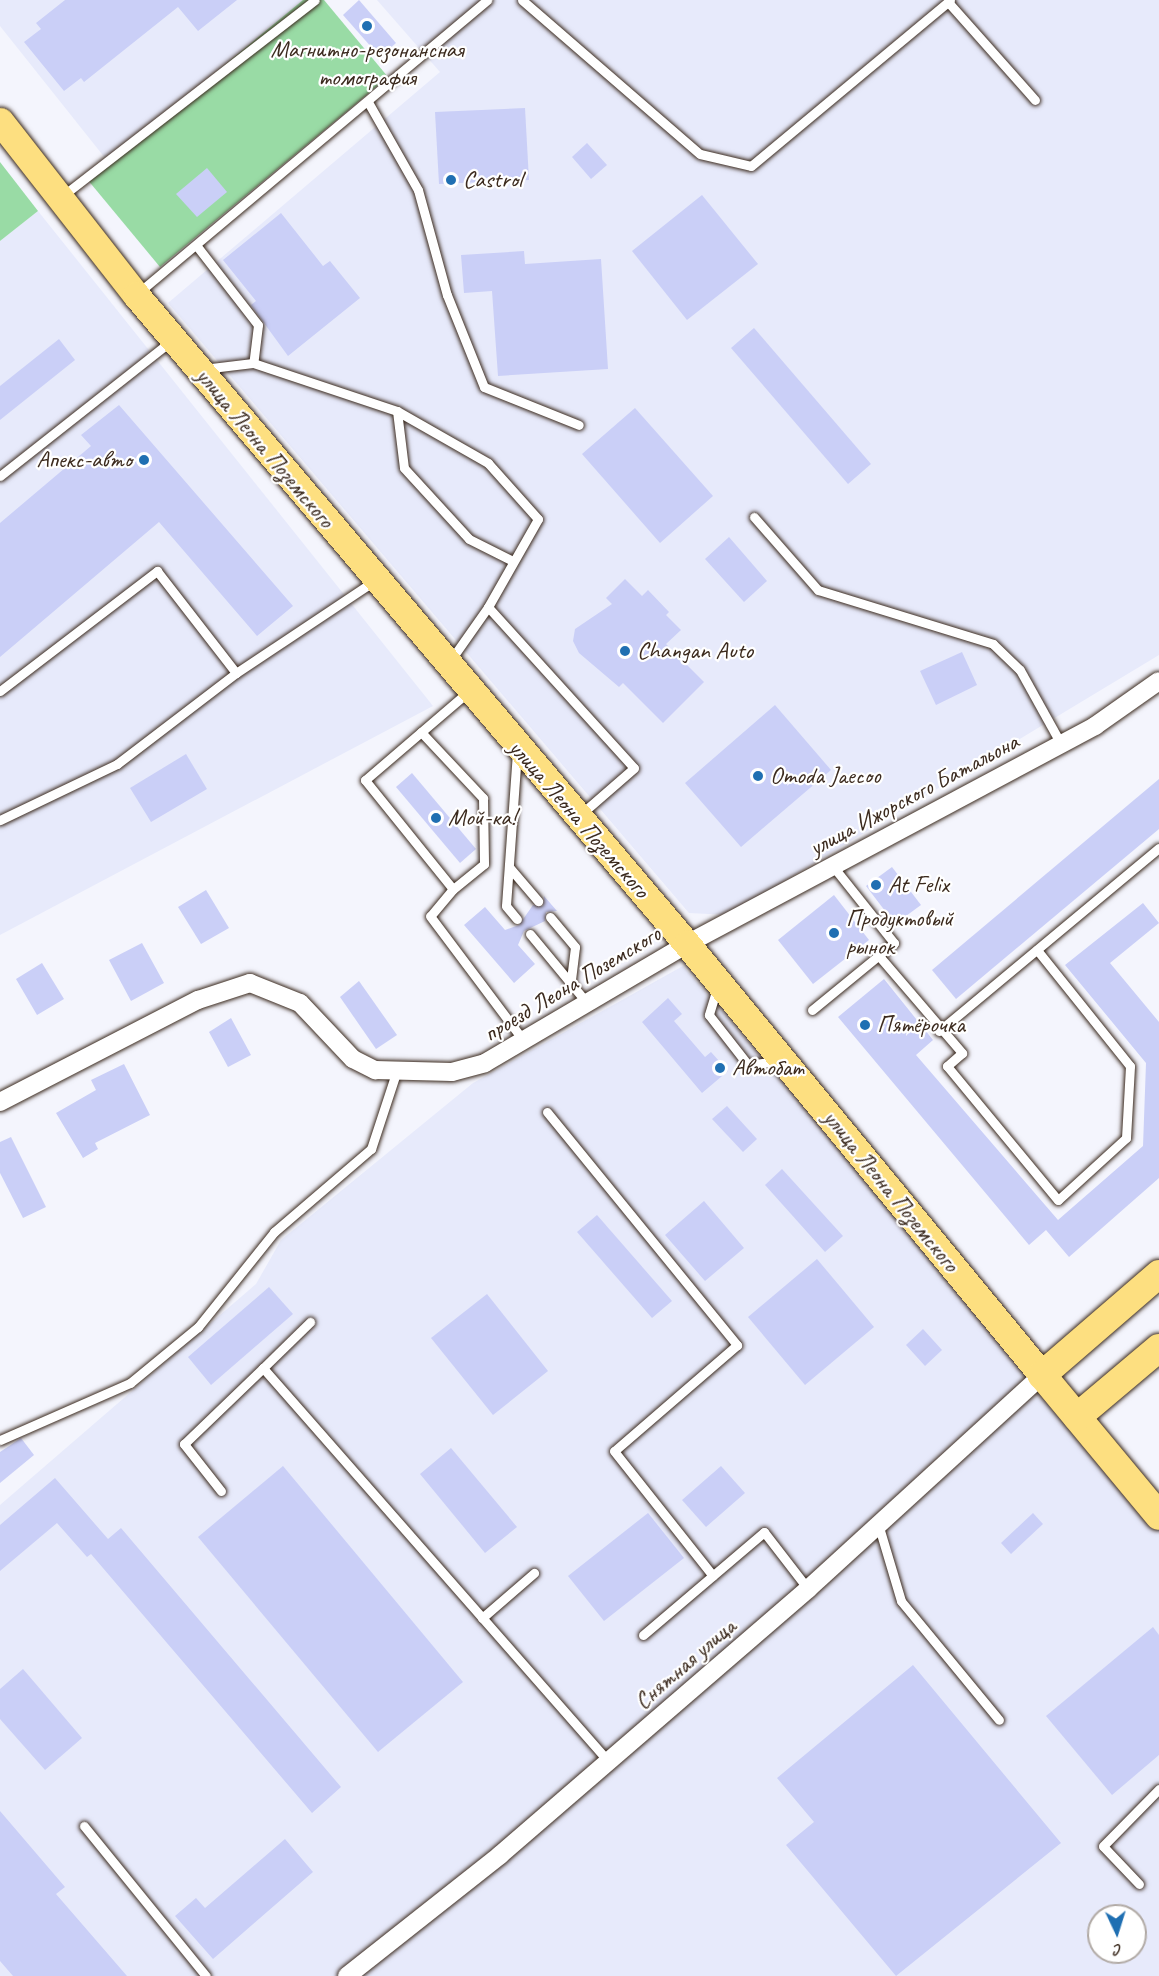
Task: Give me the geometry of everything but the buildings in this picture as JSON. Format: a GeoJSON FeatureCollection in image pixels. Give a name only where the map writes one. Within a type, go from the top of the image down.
{"type":"FeatureCollection","features":[{"type":"Feature","properties":{"kind":"highway"},"geometry":{"type":"LineString","coordinates":[[1042,1375],[1159,1274]]}},
{"type":"Feature","properties":{"kind":"highway"},"geometry":{"type":"LineString","coordinates":[[1077,1417],[1158,1350]]}},
{"type":"Feature","properties":{"kind":"highway","name":"улица Леона Поземского"},"geometry":{"type":"LineString","coordinates":[[1042,1375],[1159,1516]]}},
{"type":"Feature","properties":{"kind":"main road","name":"улица Леона Поземского"},"geometry":{"type":"LineString","coordinates":[[0,121],[136,295],[469,691],[687,944],[1042,1375]]}},
{"type":"Feature","properties":{"kind":"street","name":"улица Ижорского Батальона"},"geometry":{"type":"LineString","coordinates":[[687,944],[1061,744],[1159,681]]}},
{"type":"Feature","properties":{"kind":"street","name":"проезд Леона Поземского"},"geometry":{"type":"LineString","coordinates":[[0,1102],[198,1000],[250,983],[300,1003],[353,1059],[396,1072],[452,1072],[526,1044],[687,944]]}},
{"type":"Feature","properties":{"kind":"street","name":"Снятная улица"},"geometry":{"type":"LineString","coordinates":[[347,1976],[608,1761],[808,1589],[879,1527],[1042,1375]]}},
{"type":"Feature","properties":{"kind":"lane"},"geometry":{"type":"LineString","coordinates":[[59,198],[315,0]]}},
{"type":"Feature","properties":{"kind":"lane"},"geometry":{"type":"LineString","coordinates":[[136,295],[487,0]]}},
{"type":"Feature","properties":{"kind":"lane"},"geometry":{"type":"LineString","coordinates":[[522,0],[700,154],[752,166],[949,1],[1035,100]]}},
{"type":"Feature","properties":{"kind":"lane"},"geometry":{"type":"LineString","coordinates":[[368,102],[418,189],[447,295],[484,387],[579,425]]}},
{"type":"Feature","properties":{"kind":"lane"},"geometry":{"type":"LineString","coordinates":[[196,245],[258,325],[253,363]]}},
{"type":"Feature","properties":{"kind":"lane"},"geometry":{"type":"LineString","coordinates":[[0,476],[174,339]]}},
{"type":"Feature","properties":{"kind":"lane"},"geometry":{"type":"LineString","coordinates":[[199,370],[253,363],[397,411],[488,463],[538,519],[488,607],[447,665]]}},
{"type":"Feature","properties":{"kind":"lane"},"geometry":{"type":"LineString","coordinates":[[397,411],[404,468],[469,539],[513,561]]}},
{"type":"Feature","properties":{"kind":"lane"},"geometry":{"type":"LineString","coordinates":[[754,518],[818,590],[993,644],[1020,670],[1061,744]]}},
{"type":"Feature","properties":{"kind":"lane"},"geometry":{"type":"LineString","coordinates":[[0,691],[157,571],[236,673]]}},
{"type":"Feature","properties":{"kind":"lane"},"geometry":{"type":"LineString","coordinates":[[0,820],[117,764],[236,673],[376,580]]}},
{"type":"Feature","properties":{"kind":"lane"},"geometry":{"type":"LineString","coordinates":[[488,607],[634,768],[577,817]]}},
{"type":"Feature","properties":{"kind":"lane"},"geometry":{"type":"LineString","coordinates":[[453,889],[364,780],[469,691]]}},
{"type":"Feature","properties":{"kind":"lane"},"geometry":{"type":"LineString","coordinates":[[421,732],[483,798],[484,864],[453,889],[430,916],[526,1044]]}},
{"type":"Feature","properties":{"kind":"lane"},"geometry":{"type":"LineString","coordinates":[[517,747],[506,906],[517,919]]}},
{"type":"Feature","properties":{"kind":"lane"},"geometry":{"type":"LineString","coordinates":[[939,1031],[1159,848]]}},
{"type":"Feature","properties":{"kind":"lane"},"geometry":{"type":"LineString","coordinates":[[812,1010],[894,943],[832,865]]}},
{"type":"Feature","properties":{"kind":"lane"},"geometry":{"type":"LineString","coordinates":[[509,867],[538,901]]}},
{"type":"Feature","properties":{"kind":"lane"},"geometry":{"type":"LineString","coordinates":[[550,916],[575,947],[570,982]]}},
{"type":"Feature","properties":{"kind":"lane"},"geometry":{"type":"LineString","coordinates":[[530,934],[588,1005]]}},
{"type":"Feature","properties":{"kind":"lane"},"geometry":{"type":"LineString","coordinates":[[879,956],[939,1031],[962,1053],[947,1066],[1058,1200],[1126,1138],[1130,1066],[1037,950]]}},
{"type":"Feature","properties":{"kind":"lane"},"geometry":{"type":"LineString","coordinates":[[0,1440],[129,1383],[198,1328],[274,1232],[371,1149],[396,1072]]}},
{"type":"Feature","properties":{"kind":"lane"},"geometry":{"type":"LineString","coordinates":[[547,1113],[736,1345],[614,1451],[712,1576]]}},
{"type":"Feature","properties":{"kind":"lane"},"geometry":{"type":"LineString","coordinates":[[221,1491],[184,1444],[310,1322]]}},
{"type":"Feature","properties":{"kind":"lane"},"geometry":{"type":"LineString","coordinates":[[263,1368],[608,1761]]}},
{"type":"Feature","properties":{"kind":"lane"},"geometry":{"type":"LineString","coordinates":[[879,1527],[901,1601],[999,1720]]}},
{"type":"Feature","properties":{"kind":"lane"},"geometry":{"type":"LineString","coordinates":[[643,1635],[764,1532],[808,1589]]}},
{"type":"Feature","properties":{"kind":"lane"},"geometry":{"type":"LineString","coordinates":[[482,1618],[534,1573]]}},
{"type":"Feature","properties":{"kind":"lane"},"geometry":{"type":"LineString","coordinates":[[1138,1884],[1103,1846],[1159,1789]]}},
{"type":"Feature","properties":{"kind":"lane"},"geometry":{"type":"LineString","coordinates":[[84,1826],[206,1976]]}},
{"type":"Feature","properties":{"kind":"shaded area"},"geometry":{"type":"Polygon","coordinates":[[[0,0],[316,0],[113,168],[0,26],[0,0]]]}},
{"type":"Feature","properties":{"kind":"shaded area"},"geometry":{"type":"Polygon","coordinates":[[[377,0],[1159,0],[1159,655],[728,915],[689,913],[168,303],[440,72],[377,0]]]}},
{"type":"Feature","properties":{"kind":"shaded area"},"geometry":{"type":"Polygon","coordinates":[[[38,211],[433,706],[0,935],[0,241],[38,211]]]}},
{"type":"Feature","properties":{"kind":"shaded area"},"geometry":{"type":"Polygon","coordinates":[[[683,966],[1159,1522],[1159,1976],[0,1976],[0,1505],[256,1284],[281,1240],[473,1083],[683,966]]]}},
{"type":"Feature","properties":{"kind":"green space"},"geometry":{"type":"Polygon","coordinates":[[[303,0],[324,0],[388,77],[160,267],[87,179],[303,0]]]}},
{"type":"Feature","properties":{"kind":"green space"},"geometry":{"type":"Polygon","coordinates":[[[0,162],[38,211],[0,241],[0,162]]]}},
{"type":"Feature","properties":{"kind":"place","name":"Магнитно-резонансная томография"},"geometry":{"type":"Point","coordinates":[367,26]}},
{"type":"Feature","properties":{"kind":"place","name":"Castrol"},"geometry":{"type":"Point","coordinates":[451,180]}},
{"type":"Feature","properties":{"kind":"place","name":"Апекс-авто"},"geometry":{"type":"Point","coordinates":[144,460]}},
{"type":"Feature","properties":{"kind":"place","name":"Changan Auto"},"geometry":{"type":"Point","coordinates":[625,651]}},
{"type":"Feature","properties":{"kind":"place","name":"Omoda Jaecoo"},"geometry":{"type":"Point","coordinates":[758,776]}},
{"type":"Feature","properties":{"kind":"place","name":"Мой-ка!"},"geometry":{"type":"Point","coordinates":[436,818]}},
{"type":"Feature","properties":{"kind":"place","name":"At Felix"},"geometry":{"type":"Point","coordinates":[876,885]}},
{"type":"Feature","properties":{"kind":"place","name":"Продуктовый рынок"},"geometry":{"type":"Point","coordinates":[834,933]}},
{"type":"Feature","properties":{"kind":"place","name":"Пятёрочка"},"geometry":{"type":"Point","coordinates":[865,1025]}},
{"type":"Feature","properties":{"kind":"place","name":"Автобат"},"geometry":{"type":"Point","coordinates":[720,1068]}}]}
